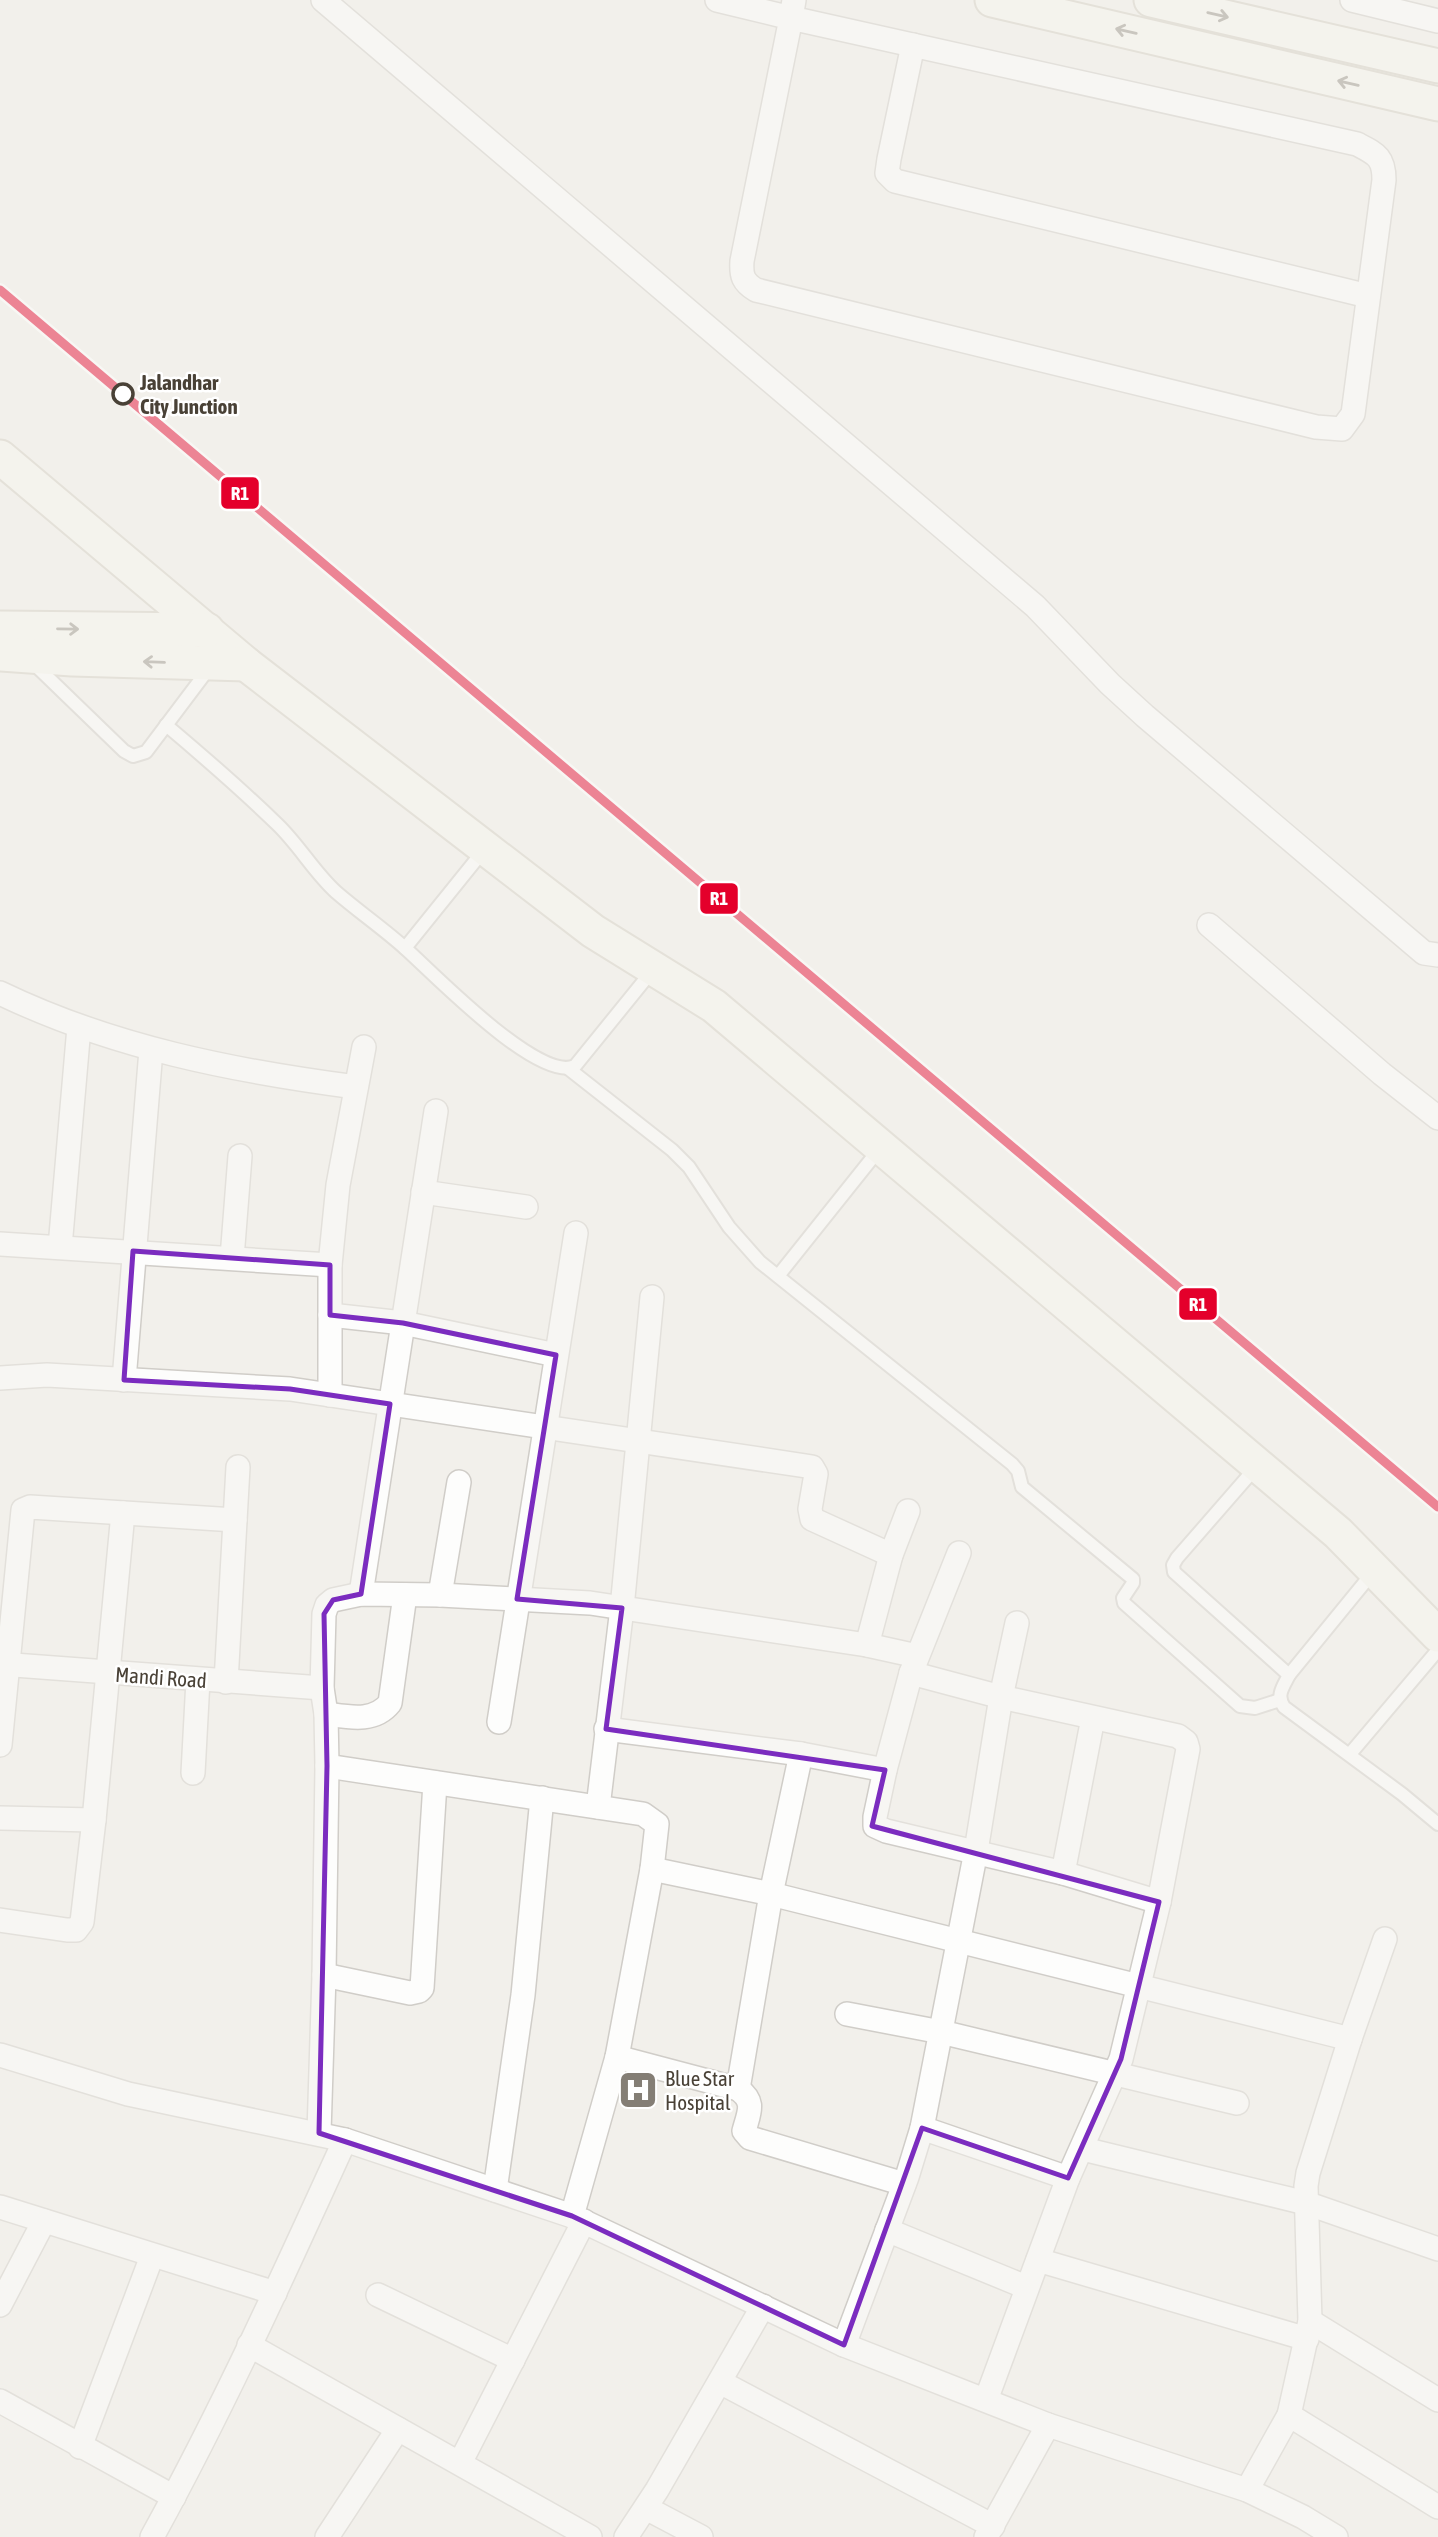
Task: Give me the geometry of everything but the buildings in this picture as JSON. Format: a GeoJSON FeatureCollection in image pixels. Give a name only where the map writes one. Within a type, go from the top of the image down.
{"type":"FeatureCollection","features":[{"type":"Feature","properties":{"kind":"street"},"geometry":{"type":"LineString","coordinates":[[323,0],[1035,606],[1126,700],[1424,953],[1438,955]]}},
{"type":"Feature","properties":{"kind":"street"},"geometry":{"type":"LineString","coordinates":[[717,0],[792,9],[913,45],[1357,144],[1377,155],[1384,166],[1353,414],[1342,429],[1332,430],[756,290],[746,284],[741,274],[742,261],[792,9]]}},
{"type":"Feature","properties":{"kind":"street"},"geometry":{"type":"LineString","coordinates":[[992,0],[1438,104]]}},
{"type":"Feature","properties":{"kind":"street"},"geometry":{"type":"LineString","coordinates":[[1152,0],[1438,66]]}},
{"type":"Feature","properties":{"kind":"street"},"geometry":{"type":"LineString","coordinates":[[1352,0],[1426,13]]}},
{"type":"Feature","properties":{"kind":"street"},"geometry":{"type":"LineString","coordinates":[[913,45],[887,173],[895,181],[1368,296]]}},
{"type":"Feature","properties":{"kind":"street"},"geometry":{"type":"LineString","coordinates":[[1397,95],[1404,59]]}},
{"type":"Feature","properties":{"kind":"street"},"geometry":{"type":"LineString","coordinates":[[0,457],[247,664],[485,848],[593,931],[714,1006],[1338,1534],[1438,1635]]}},
{"type":"Feature","properties":{"kind":"street"},"geometry":{"type":"LineString","coordinates":[[0,628],[207,630]]}},
{"type":"Feature","properties":{"kind":"street"},"geometry":{"type":"LineString","coordinates":[[13,655],[247,664]]}},
{"type":"Feature","properties":{"kind":"street"},"geometry":{"type":"LineString","coordinates":[[1209,925],[1382,1074],[1438,1118]]}},
{"type":"Feature","properties":{"kind":"street"},"geometry":{"type":"LineString","coordinates":[[0,993],[79,1027],[151,1050],[282,1077],[356,1087]]}},
{"type":"Feature","properties":{"kind":"street"},"geometry":{"type":"LineString","coordinates":[[60,1247],[79,1027]]}},
{"type":"Feature","properties":{"kind":"street"},"geometry":{"type":"LineString","coordinates":[[330,1395],[330,1265],[338,1185],[364,1048]]}},
{"type":"Feature","properties":{"kind":"street"},"geometry":{"type":"LineString","coordinates":[[124,1380],[151,1050]]}},
{"type":"Feature","properties":{"kind":"street"},"geometry":{"type":"LineString","coordinates":[[361,1594],[436,1111]]}},
{"type":"Feature","properties":{"kind":"street"},"geometry":{"type":"LineString","coordinates":[[233,1258],[240,1156]]}},
{"type":"Feature","properties":{"kind":"street"},"geometry":{"type":"LineString","coordinates":[[423,1192],[526,1207]]}},
{"type":"Feature","properties":{"kind":"street"},"geometry":{"type":"LineString","coordinates":[[499,1721],[576,1233]]}},
{"type":"Feature","properties":{"kind":"street"},"geometry":{"type":"LineString","coordinates":[[0,1244],[330,1265]]}},
{"type":"Feature","properties":{"kind":"street"},"geometry":{"type":"LineString","coordinates":[[598,1807],[622,1608],[652,1297]]}},
{"type":"Feature","properties":{"kind":"street"},"geometry":{"type":"LineString","coordinates":[[330,1315],[403,1322],[556,1355]]}},
{"type":"Feature","properties":{"kind":"street"},"geometry":{"type":"LineString","coordinates":[[0,1378],[47,1376],[290,1389],[545,1425],[812,1468],[816,1474],[810,1509],[812,1519],[891,1555]]}},
{"type":"Feature","properties":{"kind":"street"},"geometry":{"type":"LineString","coordinates":[[226,1682],[238,1468]]}},
{"type":"Feature","properties":{"kind":"street"},"geometry":{"type":"LineString","coordinates":[[440,1595],[459,1482]]}},
{"type":"Feature","properties":{"kind":"street"},"geometry":{"type":"LineString","coordinates":[[0,1745],[3,1664],[23,1510],[30,1507],[235,1520]]}},
{"type":"Feature","properties":{"kind":"street"},"geometry":{"type":"LineString","coordinates":[[867,1645],[891,1555],[908,1511]]}},
{"type":"Feature","properties":{"kind":"street"},"geometry":{"type":"LineString","coordinates":[[0,1920],[67,1930],[76,1930],[80,1926],[94,1820],[123,1513]]}},
{"type":"Feature","properties":{"kind":"street"},"geometry":{"type":"LineString","coordinates":[[959,1553],[914,1664],[885,1770],[874,1817],[875,1826],[886,1831],[1063,1873],[1159,1902]]}},
{"type":"Feature","properties":{"kind":"street"},"geometry":{"type":"LineString","coordinates":[[319,2133],[327,1766],[326,1714],[322,1688],[324,1614],[327,1605],[333,1600],[361,1594],[440,1595],[590,1603],[867,1645],[1001,1696],[1178,1736],[1186,1742],[1188,1758],[1159,1902],[1116,2073],[1068,2178],[986,2400]]}},
{"type":"Feature","properties":{"kind":"street"},"geometry":{"type":"LineString","coordinates":[[326,1714],[360,1718],[373,1716],[384,1711],[390,1703],[405,1595]]}},
{"type":"Feature","properties":{"kind":"street"},"geometry":{"type":"LineString","coordinates":[[844,2345],[922,2128],[976,1851],[1001,1696],[1017,1623]]}},
{"type":"Feature","properties":{"kind":"street","name":"Mandi Road"},"geometry":{"type":"LineString","coordinates":[[3,1664],[322,1688]]}},
{"type":"Feature","properties":{"kind":"street"},"geometry":{"type":"LineString","coordinates":[[193,1773],[198,1680]]}},
{"type":"Feature","properties":{"kind":"street"},"geometry":{"type":"LineString","coordinates":[[1063,1873],[1093,1718]]}},
{"type":"Feature","properties":{"kind":"street"},"geometry":{"type":"LineString","coordinates":[[606,1730],[801,1754],[885,1770]]}},
{"type":"Feature","properties":{"kind":"street"},"geometry":{"type":"LineString","coordinates":[[738,2089],[771,1894],[801,1754]]}},
{"type":"Feature","properties":{"kind":"street"},"geometry":{"type":"LineString","coordinates":[[327,1766],[643,1814],[657,1824],[652,1869],[617,2057],[578,2219],[513,2360],[460,2463]]}},
{"type":"Feature","properties":{"kind":"street"},"geometry":{"type":"LineString","coordinates":[[324,1975],[410,1993],[419,1992],[422,1988],[435,1783]]}},
{"type":"Feature","properties":{"kind":"street"},"geometry":{"type":"LineString","coordinates":[[495,2190],[523,1995],[542,1798]]}},
{"type":"Feature","properties":{"kind":"street"},"geometry":{"type":"LineString","coordinates":[[0,1818],[94,1820]]}},
{"type":"Feature","properties":{"kind":"street"},"geometry":{"type":"LineString","coordinates":[[652,1869],[771,1894],[1350,2039]]}},
{"type":"Feature","properties":{"kind":"street"},"geometry":{"type":"LineString","coordinates":[[1247,2490],[1289,2416],[1308,2330],[1306,2186],[1312,2158],[1350,2039],[1385,1939]]}},
{"type":"Feature","properties":{"kind":"street"},"geometry":{"type":"LineString","coordinates":[[846,2014],[941,2032],[1237,2103]]}},
{"type":"Feature","properties":{"kind":"street"},"geometry":{"type":"LineString","coordinates":[[0,2055],[128,2094],[345,2140],[578,2219],[844,2345],[1048,2424],[1247,2490],[1303,2517],[1335,2537]]}},
{"type":"Feature","properties":{"kind":"street"},"geometry":{"type":"LineString","coordinates":[[617,2057],[738,2089],[747,2095],[750,2101],[744,2131],[750,2138],[904,2184]]}},
{"type":"Feature","properties":{"kind":"street"},"geometry":{"type":"LineString","coordinates":[[922,2128],[1068,2178]]}},
{"type":"Feature","properties":{"kind":"street"},"geometry":{"type":"LineString","coordinates":[[152,2537],[275,2293],[345,2140]]}},
{"type":"Feature","properties":{"kind":"street"},"geometry":{"type":"LineString","coordinates":[[1083,2149],[1306,2203],[1438,2249]]}},
{"type":"Feature","properties":{"kind":"street"},"geometry":{"type":"LineString","coordinates":[[0,2207],[275,2293]]}},
{"type":"Feature","properties":{"kind":"street"},"geometry":{"type":"LineString","coordinates":[[0,2305],[44,2221]]}},
{"type":"Feature","properties":{"kind":"street"},"geometry":{"type":"LineString","coordinates":[[887,2230],[1026,2287]]}},
{"type":"Feature","properties":{"kind":"street"},"geometry":{"type":"LineString","coordinates":[[80,2447],[152,2256]]}},
{"type":"Feature","properties":{"kind":"street"},"geometry":{"type":"LineString","coordinates":[[1038,2260],[1308,2330],[1438,2400]]}},
{"type":"Feature","properties":{"kind":"street"},"geometry":{"type":"LineString","coordinates":[[378,2295],[513,2360]]}},
{"type":"Feature","properties":{"kind":"street"},"geometry":{"type":"LineString","coordinates":[[626,2537],[646,2508],[763,2306]]}},
{"type":"Feature","properties":{"kind":"street"},"geometry":{"type":"LineString","coordinates":[[249,2345],[590,2537]]}},
{"type":"Feature","properties":{"kind":"street"},"geometry":{"type":"LineString","coordinates":[[720,2382],[989,2531],[1048,2424]]}},
{"type":"Feature","properties":{"kind":"street"},"geometry":{"type":"LineString","coordinates":[[0,2401],[174,2497]]}},
{"type":"Feature","properties":{"kind":"street"},"geometry":{"type":"LineString","coordinates":[[1289,2416],[1438,2507]]}},
{"type":"Feature","properties":{"kind":"street"},"geometry":{"type":"LineString","coordinates":[[327,2537],[398,2429]]}},
{"type":"Feature","properties":{"kind":"street"},"geometry":{"type":"LineString","coordinates":[[646,2508],[701,2537]]}},
{"type":"Feature","properties":{"kind":"lane"},"geometry":{"type":"LineString","coordinates":[[13,655],[133,756],[146,752],[213,664]]}},
{"type":"Feature","properties":{"kind":"lane"},"geometry":{"type":"LineString","coordinates":[[166,725],[229,778],[272,819],[336,891],[405,948],[473,1011],[511,1042],[553,1067],[569,1069],[672,1150],[705,1189],[729,1227],[760,1262],[1012,1464],[1018,1471],[1022,1487],[1133,1579],[1122,1599],[1124,1603],[1240,1706],[1255,1709],[1280,1700]]}},
{"type":"Feature","properties":{"kind":"lane"},"geometry":{"type":"LineString","coordinates":[[405,948],[485,848]]}},
{"type":"Feature","properties":{"kind":"lane"},"geometry":{"type":"LineString","coordinates":[[569,1069],[575,1066],[654,969]]}},
{"type":"Feature","properties":{"kind":"lane"},"geometry":{"type":"LineString","coordinates":[[778,1276],[881,1147]]}},
{"type":"Feature","properties":{"kind":"lane"},"geometry":{"type":"LineString","coordinates":[[1258,1465],[1177,1558],[1173,1565],[1174,1572],[1289,1675]]}},
{"type":"Feature","properties":{"kind":"lane"},"geometry":{"type":"LineString","coordinates":[[1374,1570],[1289,1675],[1280,1693],[1280,1700],[1284,1707],[1402,1794],[1438,1824]]}},
{"type":"Feature","properties":{"kind":"lane"},"geometry":{"type":"LineString","coordinates":[[1350,1755],[1438,1650]]}},
{"type":"Feature","properties":{"kind":"highlighted area"},"geometry":{"type":"Polygon","coordinates":[[[133,1251],[330,1265],[330,1315],[403,1323],[556,1355],[517,1599],[622,1608],[606,1729],[885,1770],[872,1826],[1159,1902],[1121,2059],[1068,2178],[922,2128],[844,2345],[572,2216],[319,2133],[327,1766],[324,1614],[333,1600],[361,1594],[390,1404],[290,1389],[124,1380],[133,1251]]]}},
{"type":"Feature","properties":{"kind":"transit line","name":"R1"},"geometry":{"type":"LineString","coordinates":[[0,290],[1438,1507]]}},
{"type":"Feature","properties":{"kind":"place","name":"Jalandhar City Junction"},"geometry":{"type":"Point","coordinates":[123,394]}},
{"type":"Feature","properties":{"kind":"place","name":"Blue Star Hospital"},"geometry":{"type":"Point","coordinates":[638,2090]}}]}
